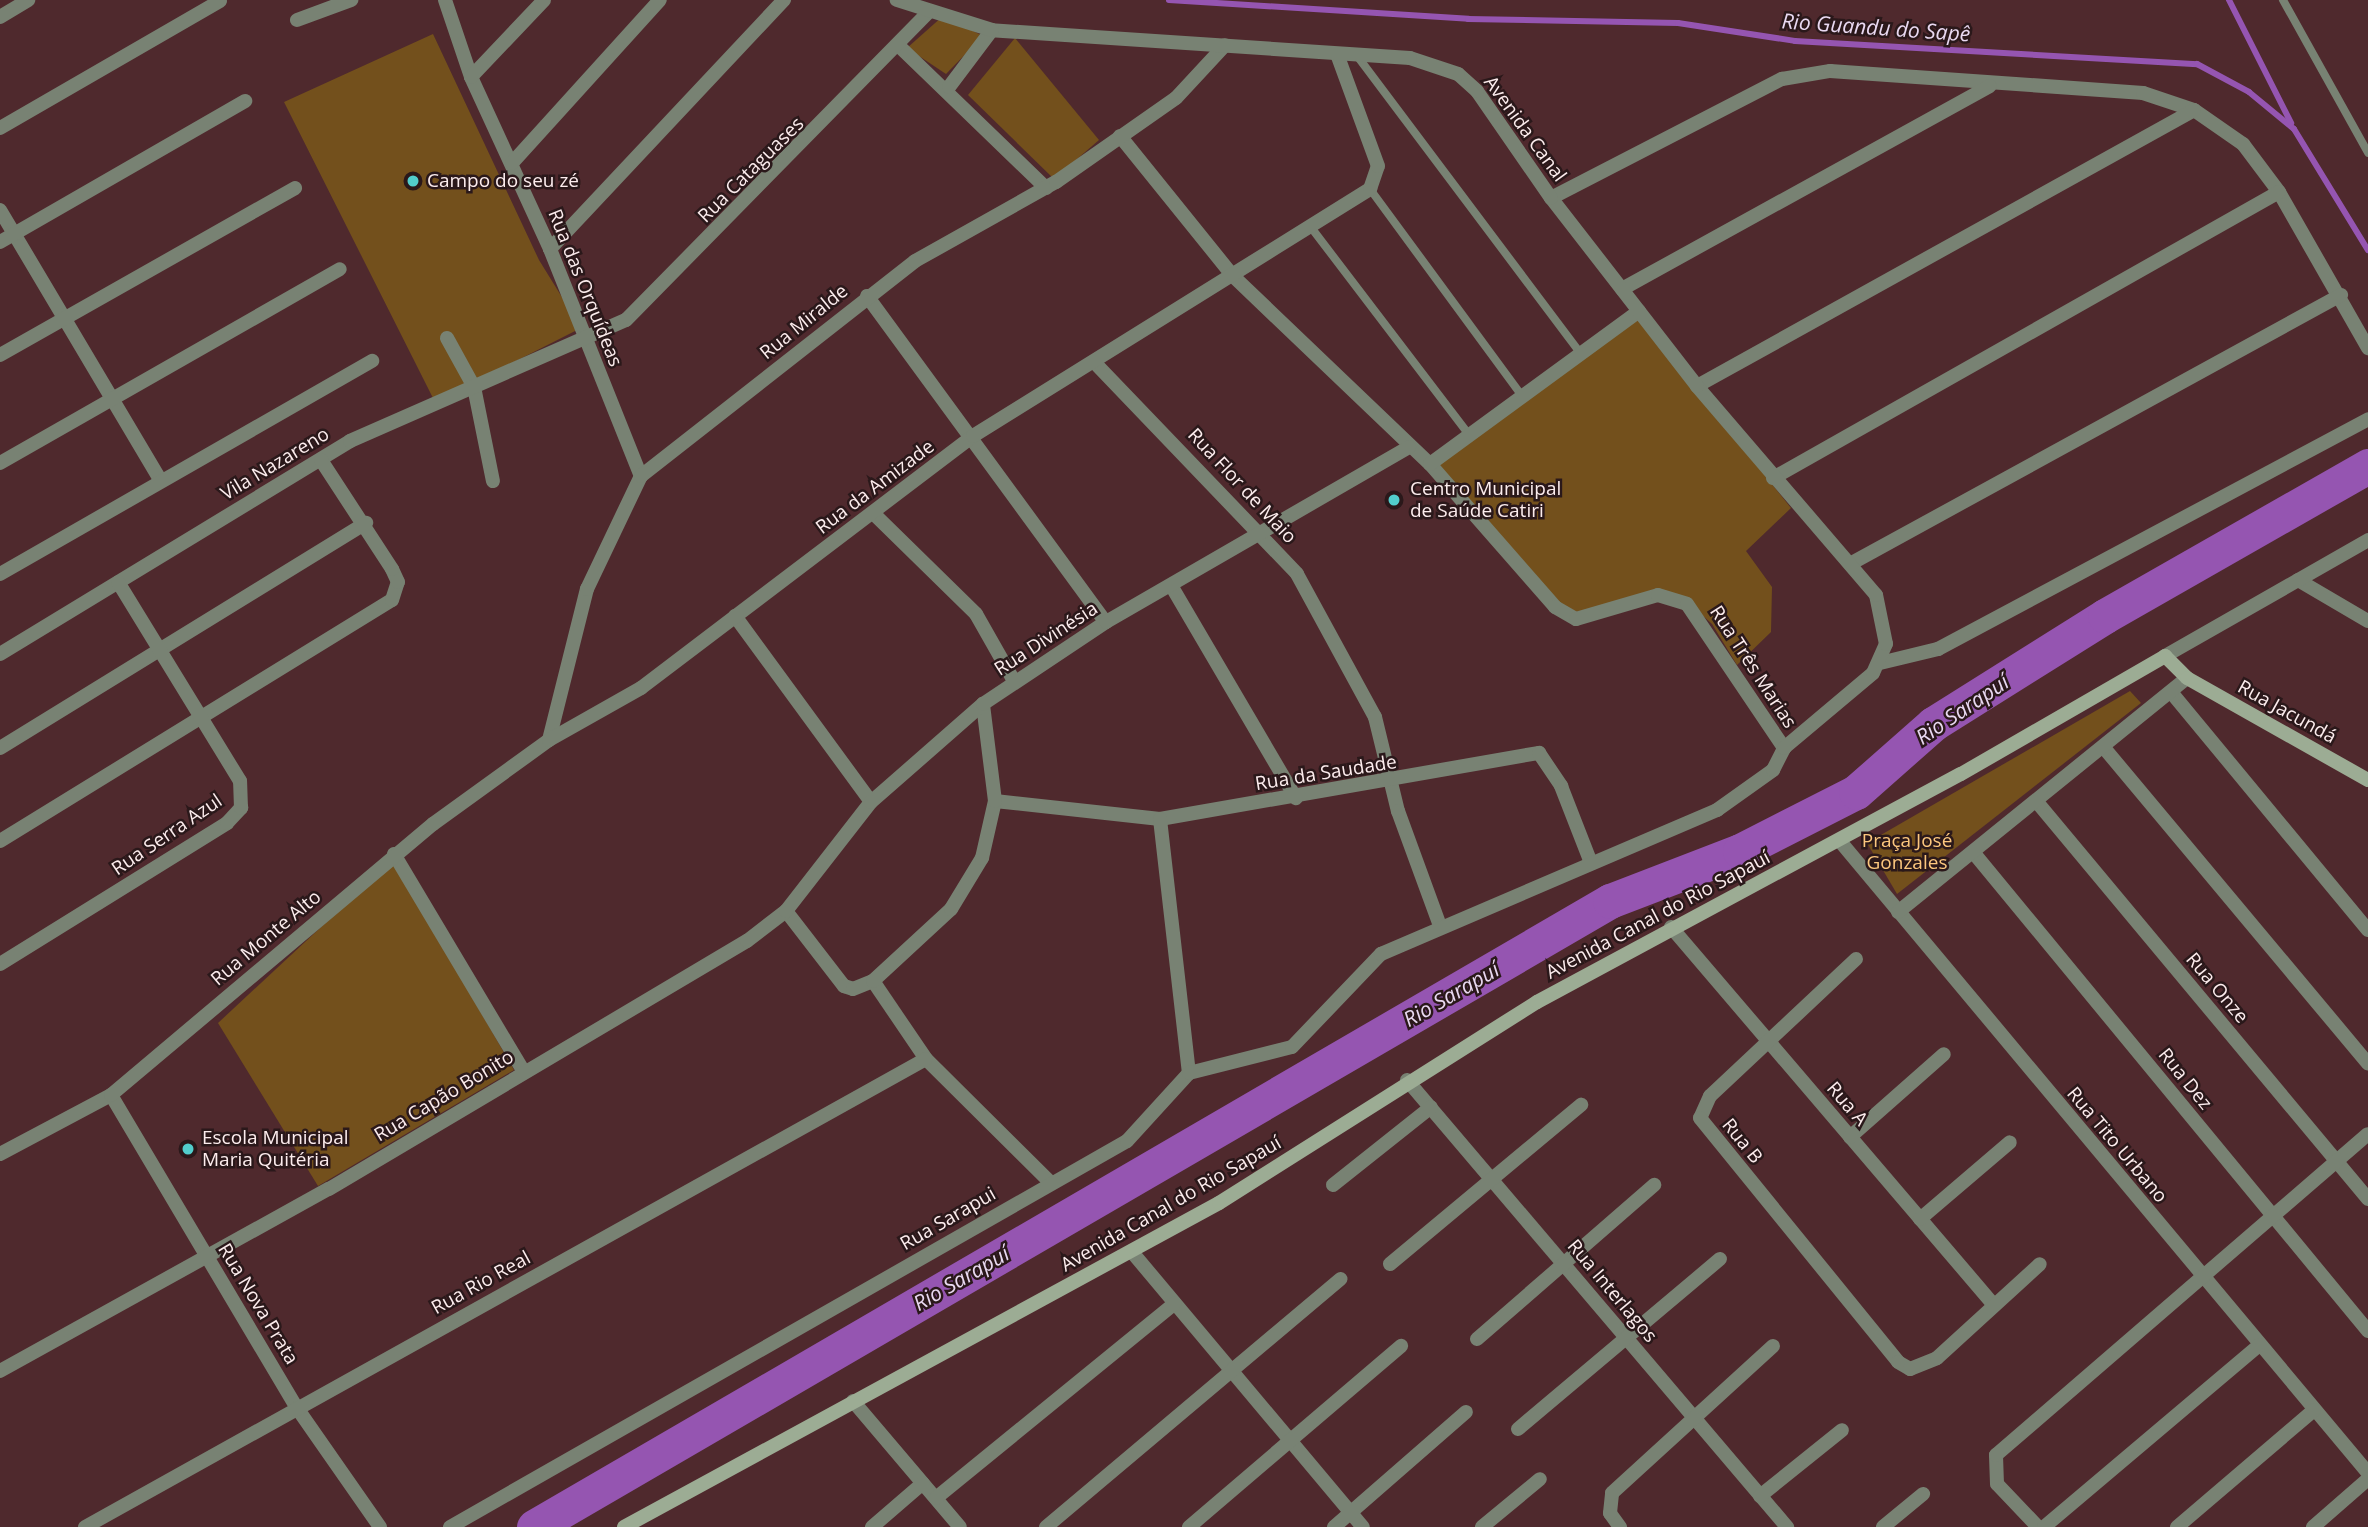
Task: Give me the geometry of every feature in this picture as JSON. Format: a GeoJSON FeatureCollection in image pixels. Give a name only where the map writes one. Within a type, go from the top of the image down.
{"type":"FeatureCollection","features":[{"type":"Feature","properties":{"kind":"street"},"geometry":{"type":"LineString","coordinates":[[0,17],[29,0]]}},
{"type":"Feature","properties":{"kind":"street"},"geometry":{"type":"LineString","coordinates":[[297,20],[351,0]]}},
{"type":"Feature","properties":{"kind":"street","name":"Rua das Orquídeas"},"geometry":{"type":"LineString","coordinates":[[445,0],[471,77],[550,249],[641,476]]}},
{"type":"Feature","properties":{"kind":"street"},"geometry":{"type":"LineString","coordinates":[[471,77],[544,0]]}},
{"type":"Feature","properties":{"kind":"street"},"geometry":{"type":"LineString","coordinates":[[512,163],[660,0]]}},
{"type":"Feature","properties":{"kind":"street"},"geometry":{"type":"LineString","coordinates":[[550,249],[784,0]]}},
{"type":"Feature","properties":{"kind":"street","name":"Avenida Canal"},"geometry":{"type":"LineString","coordinates":[[897,0],[992,30],[1435,62],[1458,74],[1477,91],[1551,198],[1697,386],[1773,478],[1850,564],[1883,611],[1880,663]]}},
{"type":"Feature","properties":{"kind":"street"},"geometry":{"type":"LineString","coordinates":[[0,128],[220,1]]}},
{"type":"Feature","properties":{"kind":"street","name":"Rua Cataguases"},"geometry":{"type":"LineString","coordinates":[[588,342],[644,304],[900,47],[930,11]]}},
{"type":"Feature","properties":{"kind":"street"},"geometry":{"type":"LineString","coordinates":[[949,87],[992,30]]}},
{"type":"Feature","properties":{"kind":"street","name":"Rua Miralde"},"geometry":{"type":"LineString","coordinates":[[549,740],[587,589],[641,476],[867,296],[1046,188],[1176,98],[1226,46]]}},
{"type":"Feature","properties":{"kind":"street"},"geometry":{"type":"LineString","coordinates":[[900,47],[949,87],[1046,188]]}},
{"type":"Feature","properties":{"kind":"street"},"geometry":{"type":"LineString","coordinates":[[1338,54],[1378,166],[1370,190]]}},
{"type":"Feature","properties":{"kind":"street"},"geometry":{"type":"LineString","coordinates":[[1551,198],[1782,79],[1830,71],[1990,86],[2110,88],[2194,110],[2243,144],[2279,192],[2341,295],[2368,348]]}},
{"type":"Feature","properties":{"kind":"street"},"geometry":{"type":"LineString","coordinates":[[1622,289],[1990,86]]}},
{"type":"Feature","properties":{"kind":"street"},"geometry":{"type":"LineString","coordinates":[[0,242],[245,101]]}},
{"type":"Feature","properties":{"kind":"street"},"geometry":{"type":"LineString","coordinates":[[1697,386],[2194,110]]}},
{"type":"Feature","properties":{"kind":"street","name":"Rua Três Marias"},"geometry":{"type":"LineString","coordinates":[[1121,136],[1232,275],[1409,447],[1430,464],[1566,616],[1590,617],[1658,595],[1687,604],[1784,748]]}},
{"type":"Feature","properties":{"kind":"street"},"geometry":{"type":"LineString","coordinates":[[0,355],[295,188]]}},
{"type":"Feature","properties":{"kind":"street","name":"Rua da Amizade"},"geometry":{"type":"LineString","coordinates":[[549,740],[641,688],[973,436],[1095,363],[1370,190]]}},
{"type":"Feature","properties":{"kind":"street"},"geometry":{"type":"LineString","coordinates":[[1773,478],[2279,192]]}},
{"type":"Feature","properties":{"kind":"street"},"geometry":{"type":"LineString","coordinates":[[0,210],[160,478]]}},
{"type":"Feature","properties":{"kind":"street"},"geometry":{"type":"LineString","coordinates":[[0,463],[340,269]]}},
{"type":"Feature","properties":{"kind":"street"},"geometry":{"type":"LineString","coordinates":[[1850,564],[2341,295]]}},
{"type":"Feature","properties":{"kind":"street"},"geometry":{"type":"LineString","coordinates":[[867,296],[973,436],[1106,622]]}},
{"type":"Feature","properties":{"kind":"street"},"geometry":{"type":"LineString","coordinates":[[1430,464],[1639,311]]}},
{"type":"Feature","properties":{"kind":"street"},"geometry":{"type":"LineString","coordinates":[[447,338],[474,387],[492,481]]}},
{"type":"Feature","properties":{"kind":"street","name":"Vila Nazareno"},"geometry":{"type":"LineString","coordinates":[[0,654],[321,460],[474,387],[588,342]]}},
{"type":"Feature","properties":{"kind":"street"},"geometry":{"type":"LineString","coordinates":[[0,574],[160,478],[372,361]]}},
{"type":"Feature","properties":{"kind":"street","name":"Rua Flor de Maio"},"geometry":{"type":"LineString","coordinates":[[1095,363],[1264,533],[1345,654],[1375,717],[1390,783],[1440,926]]}},
{"type":"Feature","properties":{"kind":"street"},"geometry":{"type":"LineString","coordinates":[[1160,819],[1189,1073],[1292,1046],[1381,954],[1440,926],[1717,810],[1773,769],[1784,748],[1880,663],[1938,649],[2368,419]]}},
{"type":"Feature","properties":{"kind":"street","name":"Rua Divinésia"},"geometry":{"type":"LineString","coordinates":[[759,933],[786,911],[871,802],[983,704],[1106,622],[1172,587],[1409,447]]}},
{"type":"Feature","properties":{"kind":"street"},"geometry":{"type":"LineString","coordinates":[[0,841],[392,600],[398,582],[366,523],[321,460]]}},
{"type":"Feature","properties":{"kind":"street"},"geometry":{"type":"LineString","coordinates":[[873,513],[976,614],[1014,681]]}},
{"type":"Feature","properties":{"kind":"street"},"geometry":{"type":"LineString","coordinates":[[0,748],[366,523]]}},
{"type":"Feature","properties":{"kind":"street"},"geometry":{"type":"LineString","coordinates":[[2165,656],[2368,540]]}},
{"type":"Feature","properties":{"kind":"street"},"geometry":{"type":"LineString","coordinates":[[2298,580],[2368,621]]}},
{"type":"Feature","properties":{"kind":"street","name":"Rua Serra Azul"},"geometry":{"type":"LineString","coordinates":[[0,964],[227,823],[241,808],[240,781],[118,582]]}},
{"type":"Feature","properties":{"kind":"street"},"geometry":{"type":"LineString","coordinates":[[1172,587],[1296,797]]}},
{"type":"Feature","properties":{"kind":"street"},"geometry":{"type":"LineString","coordinates":[[735,617],[871,802]]}},
{"type":"Feature","properties":{"kind":"street","name":"Rua Jacundá"},"geometry":{"type":"LineString","coordinates":[[2165,656],[2187,678],[2368,780]]}},
{"type":"Feature","properties":{"kind":"street","name":"Avenida Canal do Rio Sapauí"},"geometry":{"type":"LineString","coordinates":[[624,1527],[1132,1252],[1263,1176],[1407,1080],[1671,927],[1839,840],[2165,656]]}},
{"type":"Feature","properties":{"kind":"street"},"geometry":{"type":"LineString","coordinates":[[1898,912],[2105,749],[2187,678]]}},
{"type":"Feature","properties":{"kind":"street"},"geometry":{"type":"LineString","coordinates":[[2171,692],[2368,930]]}},
{"type":"Feature","properties":{"kind":"street"},"geometry":{"type":"LineString","coordinates":[[786,911],[844,985],[853,989],[873,981],[969,886],[982,858],[995,801],[983,704]]}},
{"type":"Feature","properties":{"kind":"street","name":"Rua Monte Alto"},"geometry":{"type":"LineString","coordinates":[[0,1154],[111,1095],[394,854],[549,740]]}},
{"type":"Feature","properties":{"kind":"street"},"geometry":{"type":"LineString","coordinates":[[2105,749],[2368,1064]]}},
{"type":"Feature","properties":{"kind":"street","name":"Rua da Saudade"},"geometry":{"type":"LineString","coordinates":[[995,801],[1160,819],[1390,783],[1518,752],[1539,753],[1561,786],[1591,863]]}},
{"type":"Feature","properties":{"kind":"street","name":"Rua Onze"},"geometry":{"type":"LineString","coordinates":[[2037,802],[2368,1199]]}},
{"type":"Feature","properties":{"kind":"street","name":"Rua Tito Urbano"},"geometry":{"type":"LineString","coordinates":[[1839,840],[2368,1474]]}},
{"type":"Feature","properties":{"kind":"street","name":"Rua Dez"},"geometry":{"type":"LineString","coordinates":[[1973,852],[2368,1331]]}},
{"type":"Feature","properties":{"kind":"street"},"geometry":{"type":"LineString","coordinates":[[394,854],[523,1070]]}},
{"type":"Feature","properties":{"kind":"street","name":"Rua A"},"geometry":{"type":"LineString","coordinates":[[1671,927],[1994,1305]]}},
{"type":"Feature","properties":{"kind":"street","name":"Rua Capão Bonito"},"geometry":{"type":"LineString","coordinates":[[0,1371],[205,1253],[329,1189],[523,1070],[759,933]]}},
{"type":"Feature","properties":{"kind":"street","name":"Rua B"},"geometry":{"type":"LineString","coordinates":[[1856,959],[1710,1096],[1700,1118],[1898,1362],[1910,1368],[1925,1365],[1994,1305]]}},
{"type":"Feature","properties":{"kind":"street"},"geometry":{"type":"LineString","coordinates":[[873,981],[926,1059],[1050,1182]]}},
{"type":"Feature","properties":{"kind":"street"},"geometry":{"type":"LineString","coordinates":[[1850,1137],[1944,1054]]}},
{"type":"Feature","properties":{"kind":"street","name":"Rua Rio Real"},"geometry":{"type":"LineString","coordinates":[[85,1527],[895,1073],[926,1059]]}},
{"type":"Feature","properties":{"kind":"street","name":"Rua Sarapui"},"geometry":{"type":"LineString","coordinates":[[450,1527],[1050,1182],[1127,1141],[1189,1073]]}},
{"type":"Feature","properties":{"kind":"street","name":"Rua Interlagos"},"geometry":{"type":"LineString","coordinates":[[1407,1080],[1787,1527]]}},
{"type":"Feature","properties":{"kind":"street","name":"Rua Nova Prata"},"geometry":{"type":"LineString","coordinates":[[111,1095],[297,1408],[380,1527]]}},
{"type":"Feature","properties":{"kind":"street"},"geometry":{"type":"LineString","coordinates":[[1390,1264],[1581,1105]]}},
{"type":"Feature","properties":{"kind":"street"},"geometry":{"type":"LineString","coordinates":[[1333,1185],[1431,1107]]}},
{"type":"Feature","properties":{"kind":"street"},"geometry":{"type":"LineString","coordinates":[[2038,1527],[1994,1472],[1996,1455],[2368,1134]]}},
{"type":"Feature","properties":{"kind":"street"},"geometry":{"type":"LineString","coordinates":[[1920,1219],[2010,1142]]}},
{"type":"Feature","properties":{"kind":"street"},"geometry":{"type":"LineString","coordinates":[[1477,1339],[1654,1185]]}},
{"type":"Feature","properties":{"kind":"street"},"geometry":{"type":"LineString","coordinates":[[1132,1252],[1363,1527]]}},
{"type":"Feature","properties":{"kind":"street"},"geometry":{"type":"LineString","coordinates":[[1518,1429],[1720,1259]]}},
{"type":"Feature","properties":{"kind":"street"},"geometry":{"type":"LineString","coordinates":[[1994,1305],[2040,1264]]}},
{"type":"Feature","properties":{"kind":"street"},"geometry":{"type":"LineString","coordinates":[[1046,1527],[1340,1279]]}},
{"type":"Feature","properties":{"kind":"street"},"geometry":{"type":"LineString","coordinates":[[936,1498],[1175,1303]]}},
{"type":"Feature","properties":{"kind":"street"},"geometry":{"type":"LineString","coordinates":[[2044,1527],[2259,1345]]}},
{"type":"Feature","properties":{"kind":"street"},"geometry":{"type":"LineString","coordinates":[[1189,1527],[1401,1346]]}},
{"type":"Feature","properties":{"kind":"street"},"geometry":{"type":"LineString","coordinates":[[1620,1527],[1609,1502],[1628,1475],[1773,1346]]}},
{"type":"Feature","properties":{"kind":"street"},"geometry":{"type":"LineString","coordinates":[[853,1401],[960,1527]]}},
{"type":"Feature","properties":{"kind":"street"},"geometry":{"type":"LineString","coordinates":[[2177,1527],[2314,1410]]}},
{"type":"Feature","properties":{"kind":"street"},"geometry":{"type":"LineString","coordinates":[[1334,1527],[1466,1412]]}},
{"type":"Feature","properties":{"kind":"street"},"geometry":{"type":"LineString","coordinates":[[1760,1496],[1842,1430]]}},
{"type":"Feature","properties":{"kind":"street"},"geometry":{"type":"LineString","coordinates":[[1482,1527],[1540,1479]]}},
{"type":"Feature","properties":{"kind":"street"},"geometry":{"type":"LineString","coordinates":[[2313,1527],[2368,1479]]}},
{"type":"Feature","properties":{"kind":"street"},"geometry":{"type":"LineString","coordinates":[[872,1527],[923,1483]]}},
{"type":"Feature","properties":{"kind":"street"},"geometry":{"type":"LineString","coordinates":[[1883,1527],[1923,1494]]}},
{"type":"Feature","properties":{"kind":"lane"},"geometry":{"type":"LineString","coordinates":[[2283,0],[2368,153]]}},
{"type":"Feature","properties":{"kind":"lane"},"geometry":{"type":"LineString","coordinates":[[1358,57],[1580,353]]}},
{"type":"Feature","properties":{"kind":"lane"},"geometry":{"type":"LineString","coordinates":[[1370,190],[1522,396]]}},
{"type":"Feature","properties":{"kind":"lane"},"geometry":{"type":"LineString","coordinates":[[1310,226],[1470,436]]}},
{"type":"Feature","properties":{"kind":"green space"},"geometry":{"type":"Polygon","coordinates":[[[943,16],[983,36],[946,74],[907,48],[943,16]]]}},
{"type":"Feature","properties":{"kind":"green space","name":"Campo do seu zé"},"geometry":{"type":"Polygon","coordinates":[[[433,34],[539,260],[581,328],[435,402],[284,102],[433,34]]]}},
{"type":"Feature","properties":{"kind":"green space"},"geometry":{"type":"Polygon","coordinates":[[[1015,38],[1099,140],[1054,179],[968,95],[1015,38]]]}},
{"type":"Feature","properties":{"kind":"green space"},"geometry":{"type":"Polygon","coordinates":[[[1638,317],[1791,508],[1746,551],[1772,587],[1771,632],[1737,665],[1712,624],[1680,595],[1585,614],[1556,606],[1436,467],[1638,317]]]}},
{"type":"Feature","properties":{"kind":"green space","name":"Praça José Gonzales"},"geometry":{"type":"Polygon","coordinates":[[[2130,691],[2141,703],[1897,894],[1867,843],[2130,691]]]}},
{"type":"Feature","properties":{"kind":"green space"},"geometry":{"type":"Polygon","coordinates":[[[393,860],[514,1070],[318,1186],[218,1023],[393,860]]]}},
{"type":"Feature","properties":{"kind":"waterway","name":"Rio Guandu do Sapê"},"geometry":{"type":"LineString","coordinates":[[1169,0],[1468,19],[1678,23],[1795,41],[2197,64],[2249,92],[2294,129],[2368,250]]}},
{"type":"Feature","properties":{"kind":"waterway","name":"Rio Sarapuí"},"geometry":{"type":"LineString","coordinates":[[2229,0],[2291,123]]}},
{"type":"Feature","properties":{"kind":"waterway","name":"Rio Sarapuí"},"geometry":{"type":"LineString","coordinates":[[534,1527],[1610,901],[1740,851],[1856,792],[1933,724],[2105,616],[2368,466]]}},
{"type":"Feature","properties":{"kind":"place","name":"Campo do seu zé"},"geometry":{"type":"Point","coordinates":[413,181]}},
{"type":"Feature","properties":{"kind":"place","name":"Centro Municipal de Saúde Catiri"},"geometry":{"type":"Point","coordinates":[1394,500]}},
{"type":"Feature","properties":{"kind":"place","name":"Escola Municipal Maria Quitéria"},"geometry":{"type":"Point","coordinates":[188,1149]}}]}
